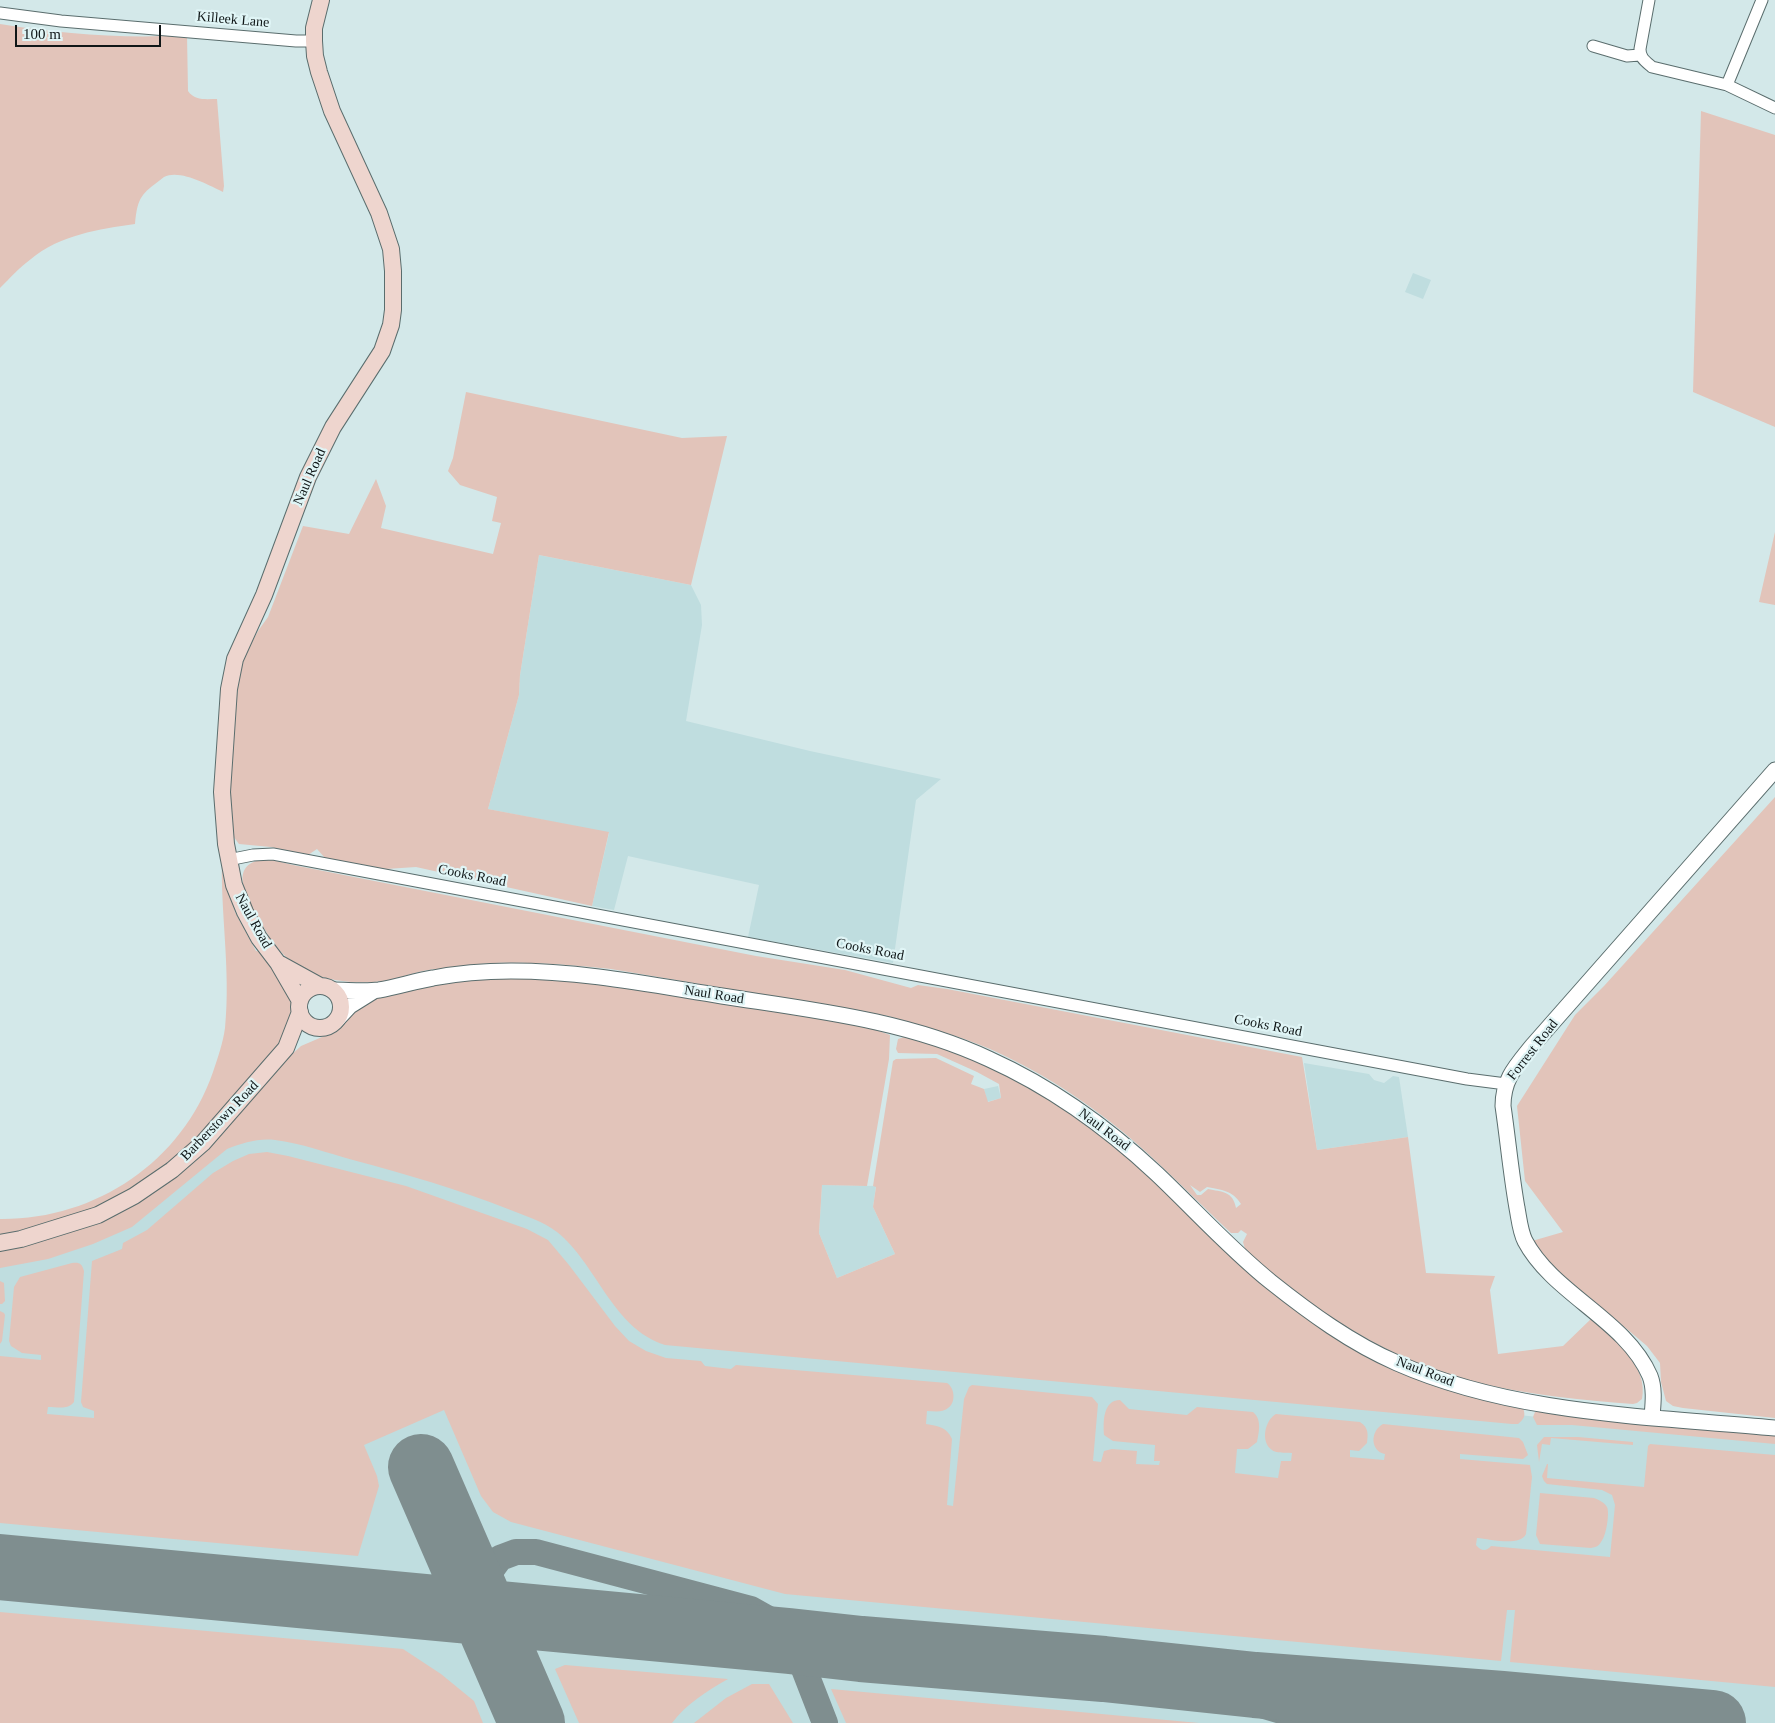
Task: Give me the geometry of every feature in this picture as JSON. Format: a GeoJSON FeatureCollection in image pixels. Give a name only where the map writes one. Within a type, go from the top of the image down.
{"type":"FeatureCollection","features":[{"type":"Feature","properties":{"kind":"main road","name":"Naul Road"},"geometry":{"type":"LineString","coordinates":[[300,1006],[278,963],[259,938],[245,912],[234,885],[228,860],[222,792],[229,689],[235,658],[264,595],[308,477],[333,427],[382,350],[389,332],[393,310],[391,249],[379,213],[324,89],[315,56],[314,28],[320,0]]}},
{"type":"Feature","properties":{"kind":"main road","name":"Naul Road"},"geometry":{"type":"LineString","coordinates":[[278,963],[326,988]]}},
{"type":"Feature","properties":{"kind":"main road"},"geometry":{"type":"LineString","coordinates":[[326,988],[340,1001],[341,1008],[336,1020],[324,1028],[317,1028],[305,1021],[300,1006],[308,990],[326,988]]}},
{"type":"Feature","properties":{"kind":"main road","name":"Barberstown Road"},"geometry":{"type":"LineString","coordinates":[[0,1243],[31,1237],[98,1215],[134,1196],[172,1170],[203,1143],[286,1048],[300,1006]]}},
{"type":"Feature","properties":{"kind":"main road"},"geometry":{"type":"LineString","coordinates":[[286,1048],[317,1028]]}},
{"type":"Feature","properties":{"kind":"street"},"geometry":{"type":"LineString","coordinates":[[1640,55],[1649,0]]}},
{"type":"Feature","properties":{"kind":"street"},"geometry":{"type":"LineString","coordinates":[[1727,85],[1762,0]]}},
{"type":"Feature","properties":{"kind":"street","name":"Killeek Lane"},"geometry":{"type":"LineString","coordinates":[[0,13],[61,21],[296,41],[314,40]]}},
{"type":"Feature","properties":{"kind":"street"},"geometry":{"type":"LineString","coordinates":[[1593,46],[1627,56],[1640,55],[1652,67],[1727,85],[1775,108]]}},
{"type":"Feature","properties":{"kind":"street","name":"Forrest Road"},"geometry":{"type":"LineString","coordinates":[[1652,1417],[1653,1392],[1650,1377],[1635,1350],[1550,1272],[1524,1240],[1514,1194],[1503,1094],[1513,1069],[1775,770]]}},
{"type":"Feature","properties":{"kind":"street","name":"Cooks Road"},"geometry":{"type":"LineString","coordinates":[[228,860],[253,855],[273,854],[1459,1078],[1506,1084]]}},
{"type":"Feature","properties":{"kind":"street","name":"Naul Road"},"geometry":{"type":"LineString","coordinates":[[326,988],[376,990],[433,978],[471,973],[511,971],[565,973],[610,978],[784,1006],[897,1026],[940,1038],[989,1058],[1041,1085],[1082,1112],[1134,1153],[1231,1248],[1271,1282],[1343,1335],[1397,1363],[1455,1384],[1495,1395],[1544,1404],[1652,1417],[1775,1428]]}},
{"type":"Feature","properties":{"kind":"street","name":"Naul Road"},"geometry":{"type":"LineString","coordinates":[[336,1020],[350,1006],[376,990]]}},
{"type":"Feature","properties":{"kind":"shaded area"},"geometry":{"type":"Polygon","coordinates":[[[0,24],[94,35],[187,35],[188,91],[197,98],[217,99],[223,192],[186,176],[171,175],[164,177],[149,188],[139,201],[135,224],[80,234],[54,244],[27,262],[0,288],[0,24]]]}},
{"type":"Feature","properties":{"kind":"shaded area"},"geometry":{"type":"Polygon","coordinates":[[[1701,111],[1775,135],[1775,427],[1693,392],[1701,111]]]}},
{"type":"Feature","properties":{"kind":"shaded area"},"geometry":{"type":"Polygon","coordinates":[[[1413,273],[1431,280],[1423,299],[1405,292],[1413,273]]]}},
{"type":"Feature","properties":{"kind":"shaded area"},"geometry":{"type":"Polygon","coordinates":[[[466,392],[682,438],[727,436],[691,585],[539,555],[520,675],[519,695],[488,809],[609,832],[592,906],[416,867],[386,869],[325,858],[317,849],[308,855],[271,847],[239,844],[233,836],[229,825],[229,769],[242,660],[268,617],[303,526],[349,534],[376,479],[386,506],[381,528],[493,554],[501,523],[492,521],[497,497],[460,485],[448,471],[453,458],[466,392]]]}},
{"type":"Feature","properties":{"kind":"shaded area"},"geometry":{"type":"Polygon","coordinates":[[[1775,532],[1775,605],[1759,602],[1775,532]]]}},
{"type":"Feature","properties":{"kind":"shaded area"},"geometry":{"type":"Polygon","coordinates":[[[539,555],[691,585],[701,605],[702,625],[686,721],[810,751],[941,779],[916,800],[893,963],[748,937],[759,885],[628,856],[614,910],[592,906],[609,833],[488,809],[519,695],[520,675],[539,555]]]}},
{"type":"Feature","properties":{"kind":"shaded area"},"geometry":{"type":"Polygon","coordinates":[[[1775,797],[1775,1418],[1673,1406],[1666,1401],[1661,1382],[1660,1363],[1647,1346],[1538,1252],[1532,1241],[1563,1232],[1525,1181],[1517,1106],[1575,1015],[1604,986],[1775,797]]]}},
{"type":"Feature","properties":{"kind":"shaded area"},"geometry":{"type":"Polygon","coordinates":[[[222,854],[226,880],[235,912],[256,951],[263,952],[283,983],[291,1001],[293,1017],[287,1034],[276,1050],[201,1134],[184,1151],[143,1182],[98,1206],[74,1215],[25,1230],[0,1235],[0,1219],[35,1217],[69,1209],[101,1197],[130,1180],[157,1158],[180,1133],[199,1104],[213,1072],[222,1045],[225,1028],[227,984],[222,897],[222,854]]]}},
{"type":"Feature","properties":{"kind":"shaded area"},"geometry":{"type":"Polygon","coordinates":[[[269,859],[756,956],[845,970],[911,988],[918,985],[947,989],[1302,1057],[1317,1150],[1408,1137],[1426,1273],[1495,1276],[1490,1290],[1498,1354],[1563,1346],[1593,1317],[1635,1364],[1643,1387],[1642,1399],[1633,1404],[1517,1391],[1479,1383],[1455,1377],[1407,1359],[1362,1336],[1299,1295],[1246,1252],[1243,1242],[1247,1234],[1241,1230],[1238,1233],[1231,1233],[1145,1151],[1091,1107],[1031,1069],[978,1044],[888,1016],[611,969],[553,964],[494,963],[432,970],[374,982],[350,982],[320,977],[300,968],[282,953],[268,935],[249,902],[245,892],[243,873],[247,866],[255,861],[269,859]],[[1190,1185],[1197,1195],[1201,1195],[1208,1189],[1218,1191],[1230,1195],[1235,1202],[1236,1208],[1241,1204],[1230,1193],[1222,1190],[1207,1187],[1200,1192],[1190,1185]]]}},
{"type":"Feature","properties":{"kind":"shaded area"},"geometry":{"type":"Polygon","coordinates":[[[560,976],[878,1028],[879,1031],[890,1035],[889,1059],[867,1186],[822,1185],[819,1233],[837,1278],[895,1254],[873,1207],[876,1187],[873,1186],[893,1061],[896,1059],[936,1058],[974,1076],[971,1084],[984,1089],[988,1102],[1001,1098],[999,1084],[937,1054],[898,1053],[896,1049],[898,1039],[907,1036],[933,1042],[1032,1086],[1095,1129],[1329,1331],[1523,1408],[1524,1417],[1518,1424],[1512,1424],[665,1345],[647,1337],[631,1325],[571,1245],[546,1225],[489,1202],[431,1182],[304,1146],[275,1140],[257,1140],[227,1149],[132,1227],[93,1244],[48,1259],[0,1268],[0,1249],[122,1210],[301,1046],[336,1031],[351,1014],[377,996],[461,978],[560,976]]]}},
{"type":"Feature","properties":{"kind":"shaded area"},"geometry":{"type":"Polygon","coordinates":[[[1304,1063],[1369,1074],[1374,1080],[1384,1083],[1393,1076],[1399,1077],[1408,1137],[1317,1150],[1304,1063]]]}},
{"type":"Feature","properties":{"kind":"shaded area"},"geometry":{"type":"Polygon","coordinates":[[[998,1086],[1001,1098],[987,1102],[984,1089],[998,1086]]]}},
{"type":"Feature","properties":{"kind":"shaded area"},"geometry":{"type":"Polygon","coordinates":[[[255,1122],[615,1241],[1465,1409],[1775,1441],[1775,1723],[0,1723],[0,1260],[255,1122]]]}},
{"type":"Feature","properties":{"kind":"shaded area"},"geometry":{"type":"Polygon","coordinates":[[[267,1152],[406,1186],[527,1229],[548,1240],[615,1326],[629,1341],[646,1351],[666,1358],[701,1361],[705,1366],[731,1369],[736,1365],[947,1383],[953,1392],[951,1406],[943,1411],[927,1411],[926,1424],[938,1426],[945,1430],[952,1439],[947,1505],[953,1506],[964,1399],[969,1387],[972,1385],[1092,1397],[1098,1404],[1093,1461],[1101,1462],[1104,1451],[1112,1449],[1137,1451],[1136,1464],[1159,1465],[1160,1461],[1154,1461],[1155,1445],[1113,1441],[1104,1435],[1104,1418],[1107,1408],[1114,1401],[1120,1400],[1129,1409],[1187,1415],[1197,1407],[1253,1412],[1259,1422],[1257,1442],[1248,1449],[1237,1449],[1235,1473],[1278,1478],[1281,1461],[1291,1461],[1292,1453],[1274,1451],[1266,1442],[1265,1431],[1269,1421],[1276,1414],[1360,1422],[1368,1434],[1367,1443],[1359,1451],[1350,1450],[1350,1457],[1384,1460],[1385,1454],[1380,1452],[1374,1445],[1376,1431],[1383,1424],[1519,1438],[1523,1442],[1528,1455],[1523,1459],[1460,1454],[1460,1459],[1530,1465],[1532,1477],[1526,1534],[1523,1538],[1511,1541],[1477,1538],[1476,1545],[1483,1550],[1491,1546],[1610,1557],[1615,1505],[1612,1495],[1602,1490],[1547,1484],[1542,1476],[1547,1464],[1547,1478],[1644,1487],[1648,1446],[1650,1444],[1775,1455],[1775,1687],[1510,1662],[1515,1610],[1507,1610],[1501,1661],[785,1594],[511,1522],[493,1512],[481,1496],[444,1410],[364,1445],[377,1476],[379,1486],[358,1556],[0,1523],[0,1356],[41,1360],[41,1355],[22,1353],[11,1346],[9,1341],[14,1287],[20,1277],[72,1263],[79,1263],[82,1267],[84,1271],[74,1402],[66,1407],[48,1407],[47,1414],[94,1418],[94,1411],[83,1407],[81,1402],[92,1261],[122,1249],[123,1243],[147,1230],[213,1173],[249,1154],[267,1152]]]}},
{"type":"Feature","properties":{"kind":"shaded area"},"geometry":{"type":"Polygon","coordinates":[[[822,1185],[876,1186],[873,1207],[895,1254],[837,1278],[819,1233],[822,1185]]]}},
{"type":"Feature","properties":{"kind":"shaded area"},"geometry":{"type":"Polygon","coordinates":[[[0,1281],[4,1283],[5,1301],[2,1304],[0,1304],[0,1281]]]}},
{"type":"Feature","properties":{"kind":"shaded area"},"geometry":{"type":"Polygon","coordinates":[[[0,1311],[5,1315],[0,1344],[0,1311]]]}},
{"type":"Feature","properties":{"kind":"shaded area"},"geometry":{"type":"Polygon","coordinates":[[[1535,1412],[1775,1433],[1775,1444],[1572,1425],[1537,1425],[1533,1417],[1535,1412]]]}},
{"type":"Feature","properties":{"kind":"shaded area"},"geometry":{"type":"Polygon","coordinates":[[[1544,1437],[1578,1437],[1633,1442],[1633,1445],[1551,1438],[1550,1445],[1542,1444],[1539,1462],[1537,1445],[1544,1437]]]}},
{"type":"Feature","properties":{"kind":"shaded area"},"geometry":{"type":"Polygon","coordinates":[[[1540,1493],[1600,1500],[1608,1510],[1608,1519],[1603,1539],[1596,1547],[1591,1548],[1540,1544],[1536,1535],[1540,1493]]]}},
{"type":"Feature","properties":{"kind":"shaded area"},"geometry":{"type":"Polygon","coordinates":[[[0,1612],[403,1649],[441,1674],[474,1701],[483,1723],[0,1723],[0,1612]]]}},
{"type":"Feature","properties":{"kind":"shaded area"},"geometry":{"type":"Polygon","coordinates":[[[565,1665],[728,1679],[690,1704],[672,1723],[579,1723],[555,1669],[565,1665]]]}},
{"type":"Feature","properties":{"kind":"shaded area"},"geometry":{"type":"Polygon","coordinates":[[[752,1684],[769,1684],[793,1723],[694,1723],[726,1698],[752,1684]]]}},
{"type":"Feature","properties":{"kind":"shaded area"},"geometry":{"type":"Polygon","coordinates":[[[831,1689],[1199,1723],[846,1723],[831,1689]]]}},
{"type":"Feature","properties":{"kind":"taxiway"},"geometry":{"type":"LineString","coordinates":[[481,1605],[484,1580],[500,1558],[516,1552],[536,1552],[751,1609],[776,1623],[799,1656],[825,1723]]}},
{"type":"Feature","properties":{"kind":"taxiway"},"geometry":{"type":"LineString","coordinates":[[1104,1669],[1204,1688],[1288,1713],[1311,1723]]}},
{"type":"Feature","properties":{"kind":"runway"},"geometry":{"type":"LineString","coordinates":[[421,1467],[532,1723]]}},
{"type":"Feature","properties":{"kind":"runway"},"geometry":{"type":"LineString","coordinates":[[0,1567],[861,1649],[1104,1669],[1255,1685],[1713,1723]]}}]}
